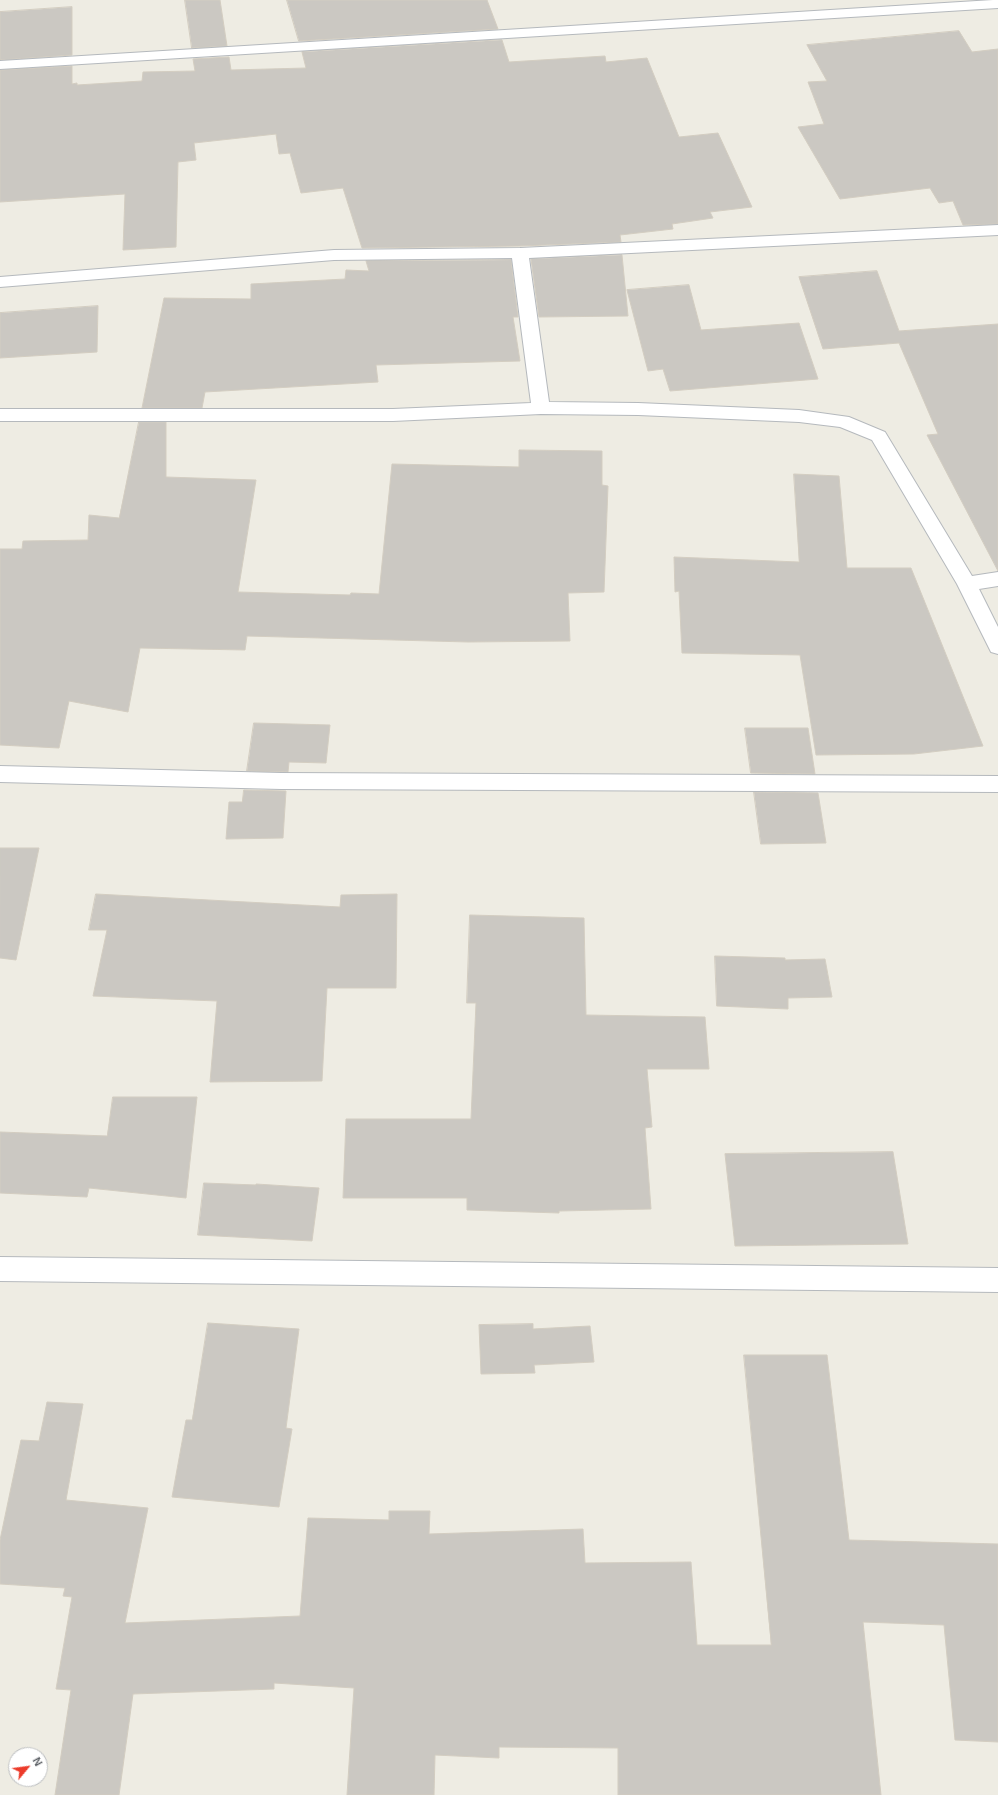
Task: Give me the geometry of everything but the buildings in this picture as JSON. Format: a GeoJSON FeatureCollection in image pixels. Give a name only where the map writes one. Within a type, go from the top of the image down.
{"type":"FeatureCollection","features":[{"type":"Feature","properties":{"kind":"street"},"geometry":{"type":"LineString","coordinates":[[0,65],[998,4]]}},
{"type":"Feature","properties":{"kind":"street"},"geometry":{"type":"LineString","coordinates":[[0,282],[334,255],[520,253],[998,230]]}},
{"type":"Feature","properties":{"kind":"street"},"geometry":{"type":"LineString","coordinates":[[520,253],[541,408]]}},
{"type":"Feature","properties":{"kind":"street"},"geometry":{"type":"LineString","coordinates":[[0,415],[393,415],[541,408],[676,410],[799,416],[843,421],[879,436],[967,584],[998,647]]}},
{"type":"Feature","properties":{"kind":"street"},"geometry":{"type":"LineString","coordinates":[[967,584],[998,578]]}},
{"type":"Feature","properties":{"kind":"street"},"geometry":{"type":"LineString","coordinates":[[0,774],[289,781],[998,784]]}},
{"type":"Feature","properties":{"kind":"street"},"geometry":{"type":"LineString","coordinates":[[0,1269],[998,1280]]}}]}
